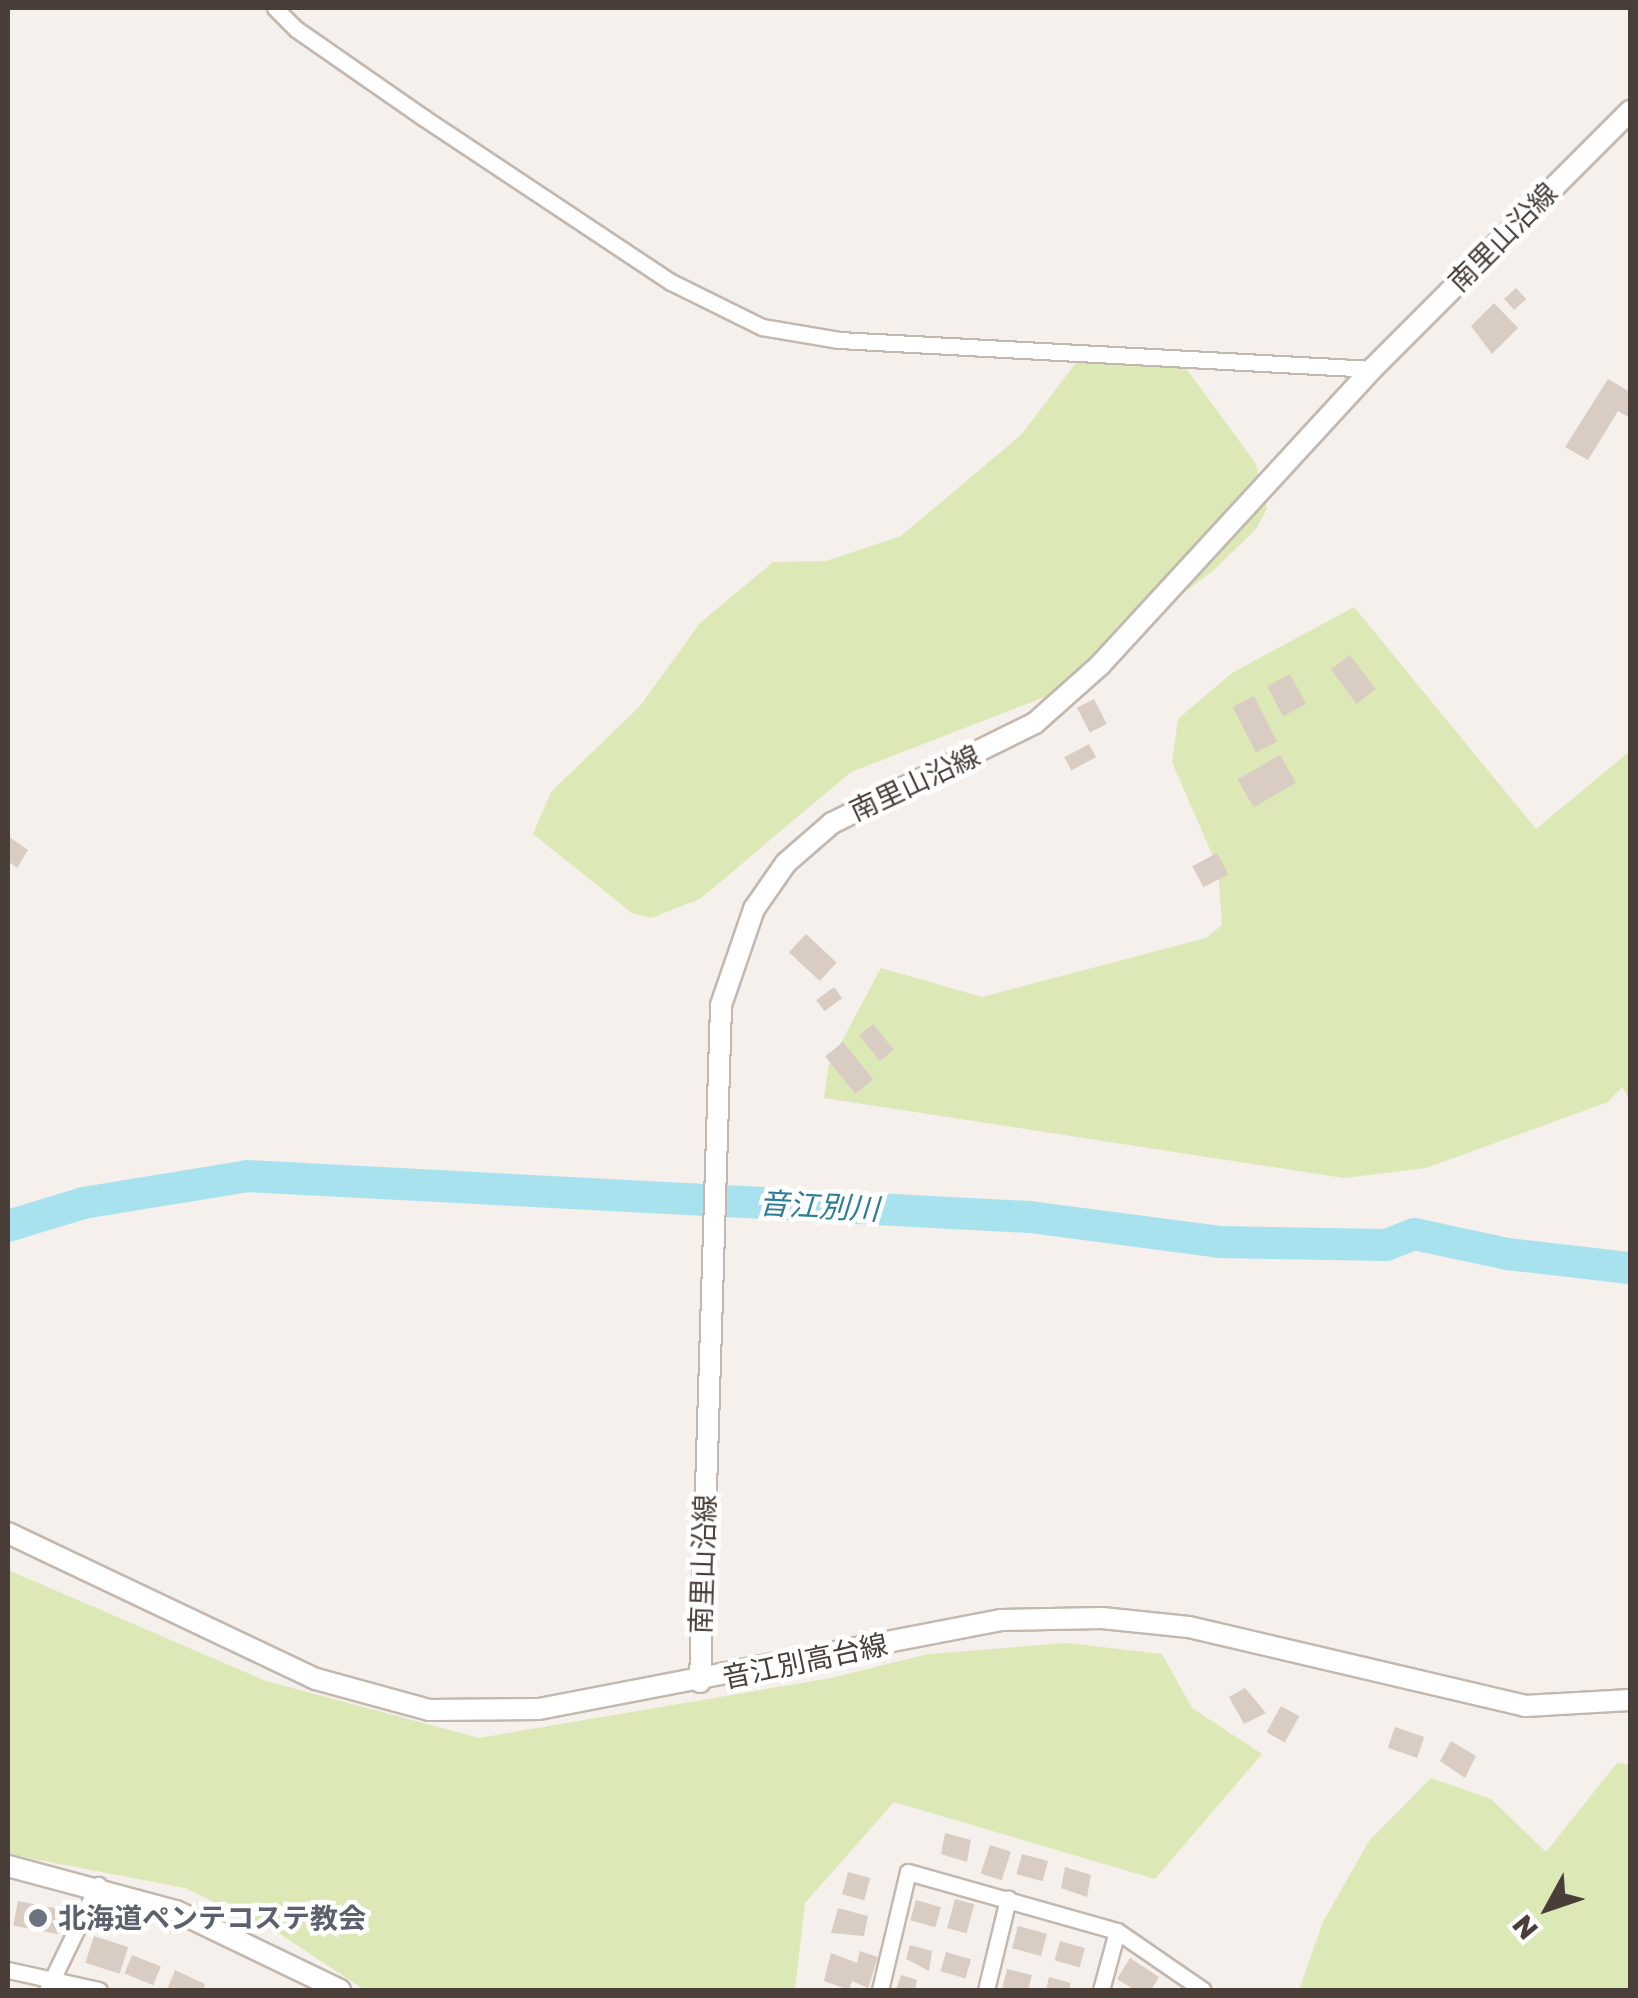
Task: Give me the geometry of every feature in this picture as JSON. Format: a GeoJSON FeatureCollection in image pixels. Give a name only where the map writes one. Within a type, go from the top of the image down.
{"type":"FeatureCollection","features":[{"type":"Feature","properties":{"kind":"street"},"geometry":{"type":"LineString","coordinates":[[275,8],[424,118],[671,282],[762,327],[839,340],[1372,369]]}},
{"type":"Feature","properties":{"kind":"street","name":"南里山沿線"},"geometry":{"type":"LineString","coordinates":[[700,1682],[721,1005],[754,909],[786,863],[832,823],[880,794],[978,754],[1035,723],[1100,665],[1372,369],[1630,112]]}},
{"type":"Feature","properties":{"kind":"street","name":"音江別高台線"},"geometry":{"type":"LineString","coordinates":[[8,1534],[316,1679],[382,1700],[508,1712],[700,1682],[1000,1620],[1102,1618],[1189,1627],[1510,1704],[1630,1700]]}},
{"type":"Feature","properties":{"kind":"street"},"geometry":{"type":"LineString","coordinates":[[8,1866],[98,1885],[246,1940],[340,1990]]}},
{"type":"Feature","properties":{"kind":"street"},"geometry":{"type":"LineString","coordinates":[[880,1990],[908,1872],[1117,1931],[1203,1990]]}},
{"type":"Feature","properties":{"kind":"street"},"geometry":{"type":"LineString","coordinates":[[51,1984],[98,1885]]}},
{"type":"Feature","properties":{"kind":"street"},"geometry":{"type":"LineString","coordinates":[[986,1990],[1008,1899]]}},
{"type":"Feature","properties":{"kind":"street"},"geometry":{"type":"LineString","coordinates":[[1102,1990],[1117,1931]]}},
{"type":"Feature","properties":{"kind":"street"},"geometry":{"type":"LineString","coordinates":[[8,1970],[51,1984],[99,1990]]}},
{"type":"Feature","properties":{"kind":"green space"},"geometry":{"type":"Polygon","coordinates":[[[1088,347],[1183,364],[1256,464],[1267,509],[1256,529],[1215,569],[1055,693],[851,772],[700,899],[651,918],[632,913],[533,834],[551,792],[640,706],[700,623],[773,562],[826,561],[901,536],[1021,435],[1088,347]]]}},
{"type":"Feature","properties":{"kind":"green space"},"geometry":{"type":"Polygon","coordinates":[[[1354,607],[1536,829],[1630,751],[1630,1100],[1622,1087],[1608,1102],[1426,1168],[1344,1178],[824,1098],[829,1065],[881,968],[982,997],[1206,938],[1222,925],[1218,868],[1172,762],[1178,719],[1232,673],[1354,607]]]}},
{"type":"Feature","properties":{"kind":"green space"},"geometry":{"type":"Polygon","coordinates":[[[8,1570],[266,1681],[479,1738],[831,1678],[928,1654],[1067,1643],[1162,1654],[1192,1708],[1262,1754],[1155,1879],[894,1802],[805,1903],[795,1990],[365,1990],[280,1934],[185,1888],[8,1854],[8,1570]]]}},
{"type":"Feature","properties":{"kind":"green space"},"geometry":{"type":"Polygon","coordinates":[[[1617,1763],[1630,1765],[1630,1990],[1299,1990],[1323,1922],[1369,1841],[1431,1778],[1491,1799],[1546,1852],[1617,1763]]]}},
{"type":"Feature","properties":{"kind":"building"},"geometry":{"type":"Polygon","coordinates":[[[1516,288],[1526,299],[1514,310],[1504,299],[1516,288]]]}},
{"type":"Feature","properties":{"kind":"building"},"geometry":{"type":"Polygon","coordinates":[[[1494,303],[1518,328],[1492,354],[1471,326],[1494,303]]]}},
{"type":"Feature","properties":{"kind":"building"},"geometry":{"type":"Polygon","coordinates":[[[1608,379],[1630,392],[1630,418],[1618,411],[1588,460],[1565,447],[1608,379]]]}},
{"type":"Feature","properties":{"kind":"building"},"geometry":{"type":"Polygon","coordinates":[[[1350,655],[1376,689],[1357,704],[1331,669],[1350,655]]]}},
{"type":"Feature","properties":{"kind":"building"},"geometry":{"type":"Polygon","coordinates":[[[1290,674],[1306,704],[1283,716],[1267,686],[1290,674]]]}},
{"type":"Feature","properties":{"kind":"building"},"geometry":{"type":"Polygon","coordinates":[[[1254,696],[1277,741],[1256,752],[1233,707],[1254,696]]]}},
{"type":"Feature","properties":{"kind":"building"},"geometry":{"type":"Polygon","coordinates":[[[1094,699],[1107,724],[1090,733],[1077,708],[1094,699]]]}},
{"type":"Feature","properties":{"kind":"building"},"geometry":{"type":"Polygon","coordinates":[[[1089,744],[1096,757],[1071,770],[1064,757],[1089,744]]]}},
{"type":"Feature","properties":{"kind":"building"},"geometry":{"type":"Polygon","coordinates":[[[1280,755],[1296,783],[1254,807],[1238,780],[1280,755]]]}},
{"type":"Feature","properties":{"kind":"building"},"geometry":{"type":"Polygon","coordinates":[[[8,836],[28,850],[17,868],[8,861],[8,836]]]}},
{"type":"Feature","properties":{"kind":"building"},"geometry":{"type":"Polygon","coordinates":[[[1217,853],[1228,874],[1204,887],[1192,866],[1217,853]]]}},
{"type":"Feature","properties":{"kind":"building"},"geometry":{"type":"Polygon","coordinates":[[[806,934],[837,963],[820,981],[789,952],[806,934]]]}},
{"type":"Feature","properties":{"kind":"building"},"geometry":{"type":"Polygon","coordinates":[[[834,987],[842,998],[824,1011],[816,1000],[834,987]]]}},
{"type":"Feature","properties":{"kind":"building"},"geometry":{"type":"Polygon","coordinates":[[[873,1024],[894,1050],[880,1061],[859,1035],[873,1024]]]}},
{"type":"Feature","properties":{"kind":"building"},"geometry":{"type":"Polygon","coordinates":[[[843,1042],[873,1079],[855,1094],[825,1056],[843,1042]]]}},
{"type":"Feature","properties":{"kind":"building"},"geometry":{"type":"Polygon","coordinates":[[[1245,1688],[1266,1713],[1244,1724],[1229,1697],[1245,1688]]]}},
{"type":"Feature","properties":{"kind":"building"},"geometry":{"type":"Polygon","coordinates":[[[1281,1706],[1299,1716],[1285,1742],[1266,1732],[1281,1706]]]}},
{"type":"Feature","properties":{"kind":"building"},"geometry":{"type":"Polygon","coordinates":[[[1395,1727],[1424,1737],[1417,1758],[1388,1748],[1395,1727]]]}},
{"type":"Feature","properties":{"kind":"building"},"geometry":{"type":"Polygon","coordinates":[[[1451,1741],[1476,1756],[1465,1778],[1440,1761],[1451,1741]]]}},
{"type":"Feature","properties":{"kind":"building"},"geometry":{"type":"Polygon","coordinates":[[[945,1833],[971,1840],[967,1862],[941,1854],[945,1833]]]}},
{"type":"Feature","properties":{"kind":"building"},"geometry":{"type":"Polygon","coordinates":[[[990,1845],[1011,1852],[1002,1880],[981,1874],[990,1845]]]}},
{"type":"Feature","properties":{"kind":"building"},"geometry":{"type":"Polygon","coordinates":[[[1022,1854],[1048,1861],[1043,1881],[1017,1874],[1022,1854]]]}},
{"type":"Feature","properties":{"kind":"building"},"geometry":{"type":"Polygon","coordinates":[[[1065,1867],[1091,1875],[1087,1897],[1061,1888],[1065,1867]]]}},
{"type":"Feature","properties":{"kind":"building"},"geometry":{"type":"Polygon","coordinates":[[[848,1872],[870,1878],[864,1900],[842,1894],[848,1872]]]}},
{"type":"Feature","properties":{"kind":"building"},"geometry":{"type":"Polygon","coordinates":[[[955,1899],[974,1904],[967,1933],[947,1928],[955,1899]]]}},
{"type":"Feature","properties":{"kind":"building"},"geometry":{"type":"Polygon","coordinates":[[[916,1900],[941,1907],[935,1927],[910,1920],[916,1900]]]}},
{"type":"Feature","properties":{"kind":"building"},"geometry":{"type":"Polygon","coordinates":[[[18,1901],[63,1910],[58,1934],[13,1926],[18,1901]]]}},
{"type":"Feature","properties":{"kind":"building"},"geometry":{"type":"Polygon","coordinates":[[[838,1908],[868,1916],[864,1936],[831,1933],[838,1908]]]}},
{"type":"Feature","properties":{"kind":"building"},"geometry":{"type":"Polygon","coordinates":[[[1018,1926],[1047,1934],[1041,1956],[1012,1948],[1018,1926]]]}},
{"type":"Feature","properties":{"kind":"building"},"geometry":{"type":"Polygon","coordinates":[[[94,1936],[128,1947],[120,1974],[85,1963],[94,1936]]]}},
{"type":"Feature","properties":{"kind":"building"},"geometry":{"type":"Polygon","coordinates":[[[1060,1941],[1085,1948],[1079,1967],[1054,1960],[1060,1941]]]}},
{"type":"Feature","properties":{"kind":"building"},"geometry":{"type":"Polygon","coordinates":[[[910,1945],[932,1951],[929,1971],[906,1959],[910,1945]]]}},
{"type":"Feature","properties":{"kind":"building"},"geometry":{"type":"Polygon","coordinates":[[[860,1951],[878,1957],[868,1988],[852,1981],[849,1990],[824,1981],[831,1953],[857,1963],[860,1951]]]}},
{"type":"Feature","properties":{"kind":"building"},"geometry":{"type":"Polygon","coordinates":[[[946,1952],[971,1959],[965,1978],[940,1971],[946,1952]]]}},
{"type":"Feature","properties":{"kind":"building"},"geometry":{"type":"Polygon","coordinates":[[[132,1955],[161,1967],[153,1985],[125,1974],[132,1955]]]}},
{"type":"Feature","properties":{"kind":"building"},"geometry":{"type":"Polygon","coordinates":[[[1130,1958],[1159,1977],[1151,1990],[1135,1990],[1117,1979],[1130,1958]]]}},
{"type":"Feature","properties":{"kind":"building"},"geometry":{"type":"Polygon","coordinates":[[[1007,1969],[1032,1975],[1028,1990],[1002,1990],[1007,1969]]]}},
{"type":"Feature","properties":{"kind":"building"},"geometry":{"type":"Polygon","coordinates":[[[175,1970],[205,1984],[203,1990],[167,1990],[175,1970]]]}},
{"type":"Feature","properties":{"kind":"building"},"geometry":{"type":"Polygon","coordinates":[[[901,1975],[917,1980],[915,1990],[896,1990],[901,1975]]]}},
{"type":"Feature","properties":{"kind":"building"},"geometry":{"type":"Polygon","coordinates":[[[1049,1977],[1071,1983],[1069,1990],[1046,1990],[1049,1977]]]}},
{"type":"Feature","properties":{"kind":"waterway","name":"音江別川"},"geometry":{"type":"LineString","coordinates":[[8,1226],[83,1203],[247,1176],[1030,1217],[1219,1242],[1386,1245],[1414,1234],[1507,1254],[1630,1268]]}},
{"type":"Feature","properties":{"kind":"place","name":"北海道ペンテコステ教会"},"geometry":{"type":"Point","coordinates":[38,1918]}}]}
